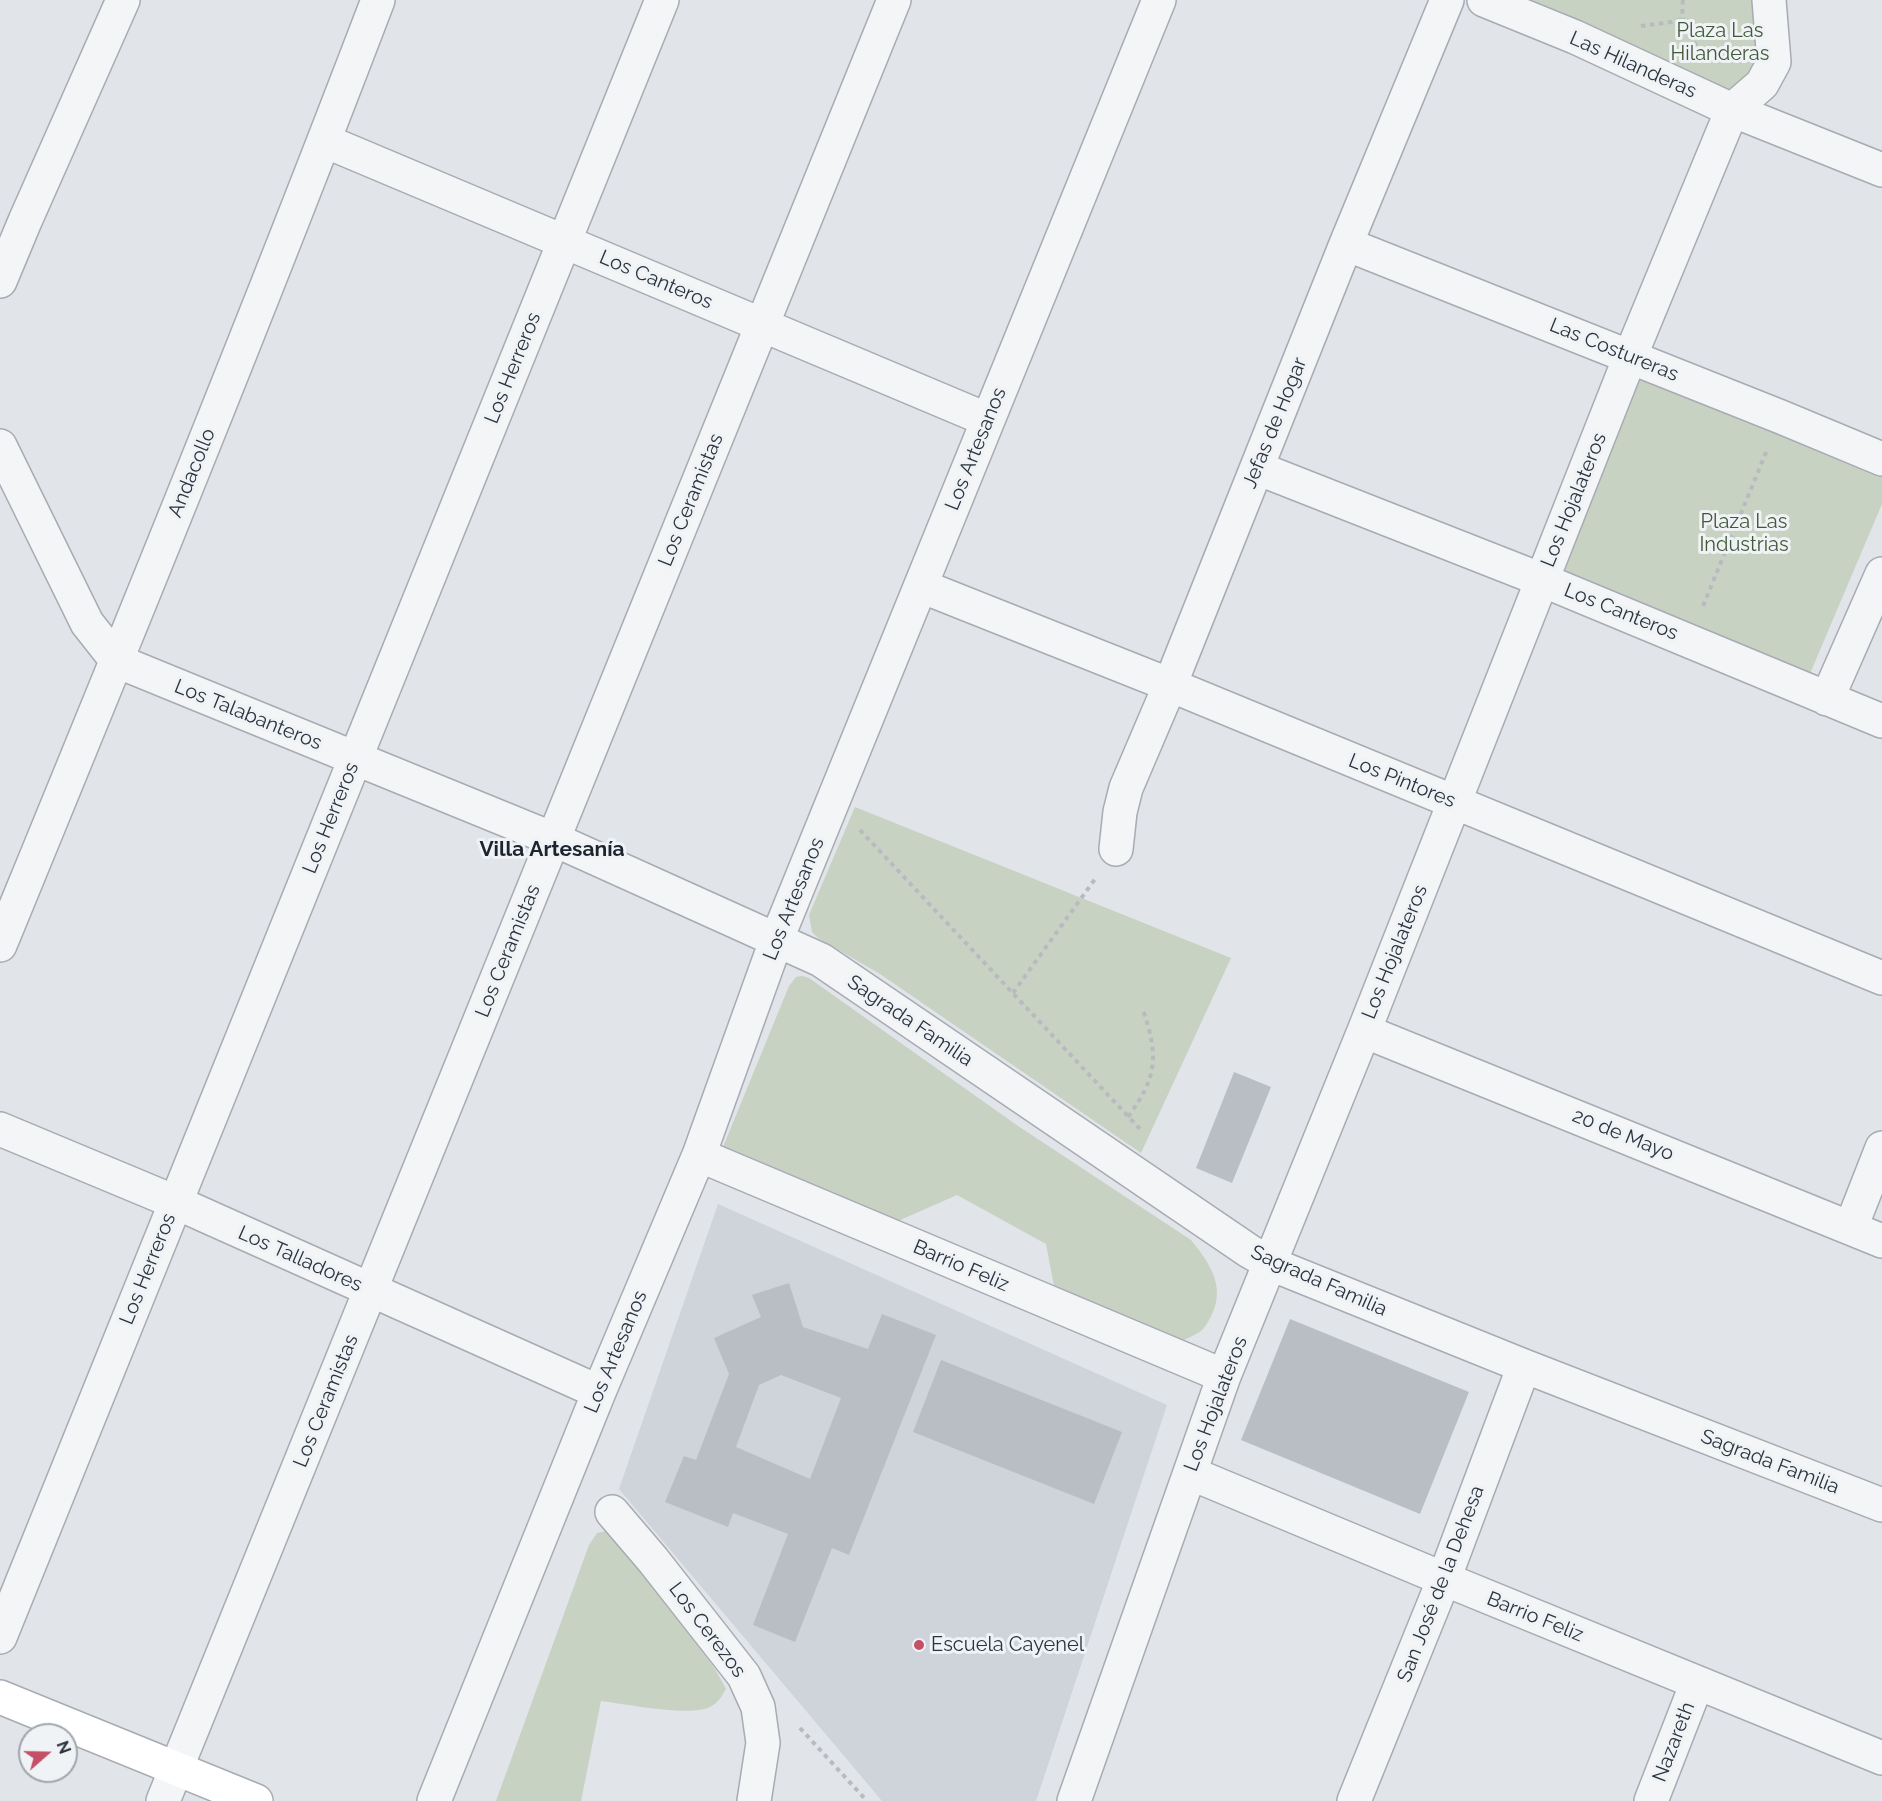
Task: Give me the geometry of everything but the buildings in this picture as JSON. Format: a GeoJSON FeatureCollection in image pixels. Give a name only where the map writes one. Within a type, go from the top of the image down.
{"type":"FeatureCollection","features":[{"type":"Feature","properties":{"kind":"main road"},"geometry":{"type":"LineString","coordinates":[[0,1697],[256,1801]]}},
{"type":"Feature","properties":{"kind":"street"},"geometry":{"type":"LineString","coordinates":[[0,281],[123,0]]}},
{"type":"Feature","properties":{"kind":"street","name":"Andacollo"},"geometry":{"type":"LineString","coordinates":[[0,945],[117,661],[325,141],[378,0]]}},
{"type":"Feature","properties":{"kind":"street","name":"Los Herreros"},"geometry":{"type":"LineString","coordinates":[[0,1637],[662,0]]}},
{"type":"Feature","properties":{"kind":"street","name":"Los Ceramistas"},"geometry":{"type":"LineString","coordinates":[[163,1801],[894,0]]}},
{"type":"Feature","properties":{"kind":"street","name":"Los Artesanos"},"geometry":{"type":"LineString","coordinates":[[434,1801],[599,1392],[699,1155],[776,941],[1159,0]]}},
{"type":"Feature","properties":{"kind":"street","name":"Jefas de Hogar"},"geometry":{"type":"LineString","coordinates":[[1116,849],[1120,812],[1126,788],[1170,686],[1346,244],[1447,0]]}},
{"type":"Feature","properties":{"kind":"street","name":"Las Hilanderas"},"geometry":{"type":"LineString","coordinates":[[1485,0],[1575,38],[1732,110],[1882,170]]}},
{"type":"Feature","properties":{"kind":"street"},"geometry":{"type":"LineString","coordinates":[[1732,110],[1762,84],[1774,62],[1769,0]]}},
{"type":"Feature","properties":{"kind":"street","name":"Los Hojalateros"},"geometry":{"type":"LineString","coordinates":[[1074,1801],[1224,1377],[1364,1031],[1630,357],[1732,110]]}},
{"type":"Feature","properties":{"kind":"street","name":"Los Canteros"},"geometry":{"type":"LineString","coordinates":[[325,141],[988,420]]}},
{"type":"Feature","properties":{"kind":"street","name":"Las Costureras"},"geometry":{"type":"LineString","coordinates":[[1346,244],[1882,459]]}},
{"type":"Feature","properties":{"kind":"street"},"geometry":{"type":"LineString","coordinates":[[0,446],[87,623],[117,661]]}},
{"type":"Feature","properties":{"kind":"street","name":"Los Canteros"},"geometry":{"type":"LineString","coordinates":[[1257,468],[1542,580],[1882,722]]}},
{"type":"Feature","properties":{"kind":"street"},"geometry":{"type":"LineString","coordinates":[[1827,699],[1882,574]]}},
{"type":"Feature","properties":{"kind":"street","name":"Los Pintores"},"geometry":{"type":"LineString","coordinates":[[921,586],[1882,978]]}},
{"type":"Feature","properties":{"kind":"street","name":"Los Talabanteros"},"geometry":{"type":"LineString","coordinates":[[117,661],[553,839],[776,941]]}},
{"type":"Feature","properties":{"kind":"street","name":"Sagrada Familia"},"geometry":{"type":"LineString","coordinates":[[776,941],[821,960],[1271,1264],[1524,1366],[1882,1505]]}},
{"type":"Feature","properties":{"kind":"street","name":"20 de Mayo"},"geometry":{"type":"LineString","coordinates":[[1364,1031],[1882,1240]]}},
{"type":"Feature","properties":{"kind":"street","name":"Los Talladores"},"geometry":{"type":"LineString","coordinates":[[0,1129],[175,1202],[599,1392]]}},
{"type":"Feature","properties":{"kind":"street"},"geometry":{"type":"LineString","coordinates":[[1851,1227],[1882,1148]]}},
{"type":"Feature","properties":{"kind":"street","name":"Barrio Feliz"},"geometry":{"type":"LineString","coordinates":[[699,1155],[1224,1377]]}},
{"type":"Feature","properties":{"kind":"street","name":"San José de la Dehesa"},"geometry":{"type":"LineString","coordinates":[[1354,1801],[1444,1579],[1524,1366]]}},
{"type":"Feature","properties":{"kind":"street","name":"Barrio Feliz"},"geometry":{"type":"LineString","coordinates":[[1190,1473],[1882,1758]]}},
{"type":"Feature","properties":{"kind":"street","name":"Los Cerezos"},"geometry":{"type":"LineString","coordinates":[[612,1512],[653,1560],[744,1676],[758,1707],[763,1743],[754,1801]]}},
{"type":"Feature","properties":{"kind":"street","name":"Nazareth"},"geometry":{"type":"LineString","coordinates":[[1651,1801],[1697,1683]]}},
{"type":"Feature","properties":{"kind":"path"},"geometry":{"type":"LineString","coordinates":[[1683,0],[1682,19],[1689,37],[1705,55]]}},
{"type":"Feature","properties":{"kind":"path"},"geometry":{"type":"LineString","coordinates":[[1689,640],[1781,417]]}},
{"type":"Feature","properties":{"kind":"path"},"geometry":{"type":"LineString","coordinates":[[833,801],[1144,1134]]}},
{"type":"Feature","properties":{"kind":"path"},"geometry":{"type":"LineString","coordinates":[[1012,993],[1116,849]]}},
{"type":"Feature","properties":{"kind":"path"},"geometry":{"type":"LineString","coordinates":[[1128,1117],[1144,1095],[1154,1059],[1143,1010]]}},
{"type":"Feature","properties":{"kind":"path"},"geometry":{"type":"LineString","coordinates":[[758,1707],[776,1710],[796,1723],[867,1801]]}},
{"type":"Feature","properties":{"kind":"shaded area","name":"Escuela Cayenel"},"geometry":{"type":"Polygon","coordinates":[[[718,1204],[1167,1405],[1036,1801],[882,1801],[619,1489],[718,1204]]]}},
{"type":"Feature","properties":{"kind":"green space","name":"Plaza Las Hilanderas"},"geometry":{"type":"Polygon","coordinates":[[[1506,0],[1761,0],[1763,54],[1739,86],[1724,91],[1506,0]]]}},
{"type":"Feature","properties":{"kind":"green space","name":"Plaza Las Industrias"},"geometry":{"type":"Polygon","coordinates":[[[1638,376],[1882,473],[1882,504],[1809,676],[1562,574],[1638,376]]]}},
{"type":"Feature","properties":{"kind":"green space"},"geometry":{"type":"Polygon","coordinates":[[[855,807],[1231,958],[1141,1153],[880,974],[818,938],[812,932],[809,915],[855,807]]]}},
{"type":"Feature","properties":{"kind":"green space"},"geometry":{"type":"Polygon","coordinates":[[[796,977],[809,978],[1018,1126],[1191,1240],[1209,1265],[1216,1282],[1216,1302],[1205,1327],[1184,1340],[1054,1286],[1046,1244],[957,1195],[898,1221],[723,1147],[789,986],[796,977]]]}},
{"type":"Feature","properties":{"kind":"green space"},"geometry":{"type":"Polygon","coordinates":[[[611,1530],[715,1669],[726,1689],[715,1703],[701,1710],[673,1710],[601,1701],[581,1801],[496,1801],[589,1545],[597,1533],[611,1530]]]}},
{"type":"Feature","properties":{"kind":"place","name":"Escuela Cayenel"},"geometry":{"type":"Point","coordinates":[919,1645]}},
{"type":"Feature","properties":{"kind":"district","name":"Villa Artesanía"},"geometry":{"type":"Point","coordinates":[552,850]}}]}
